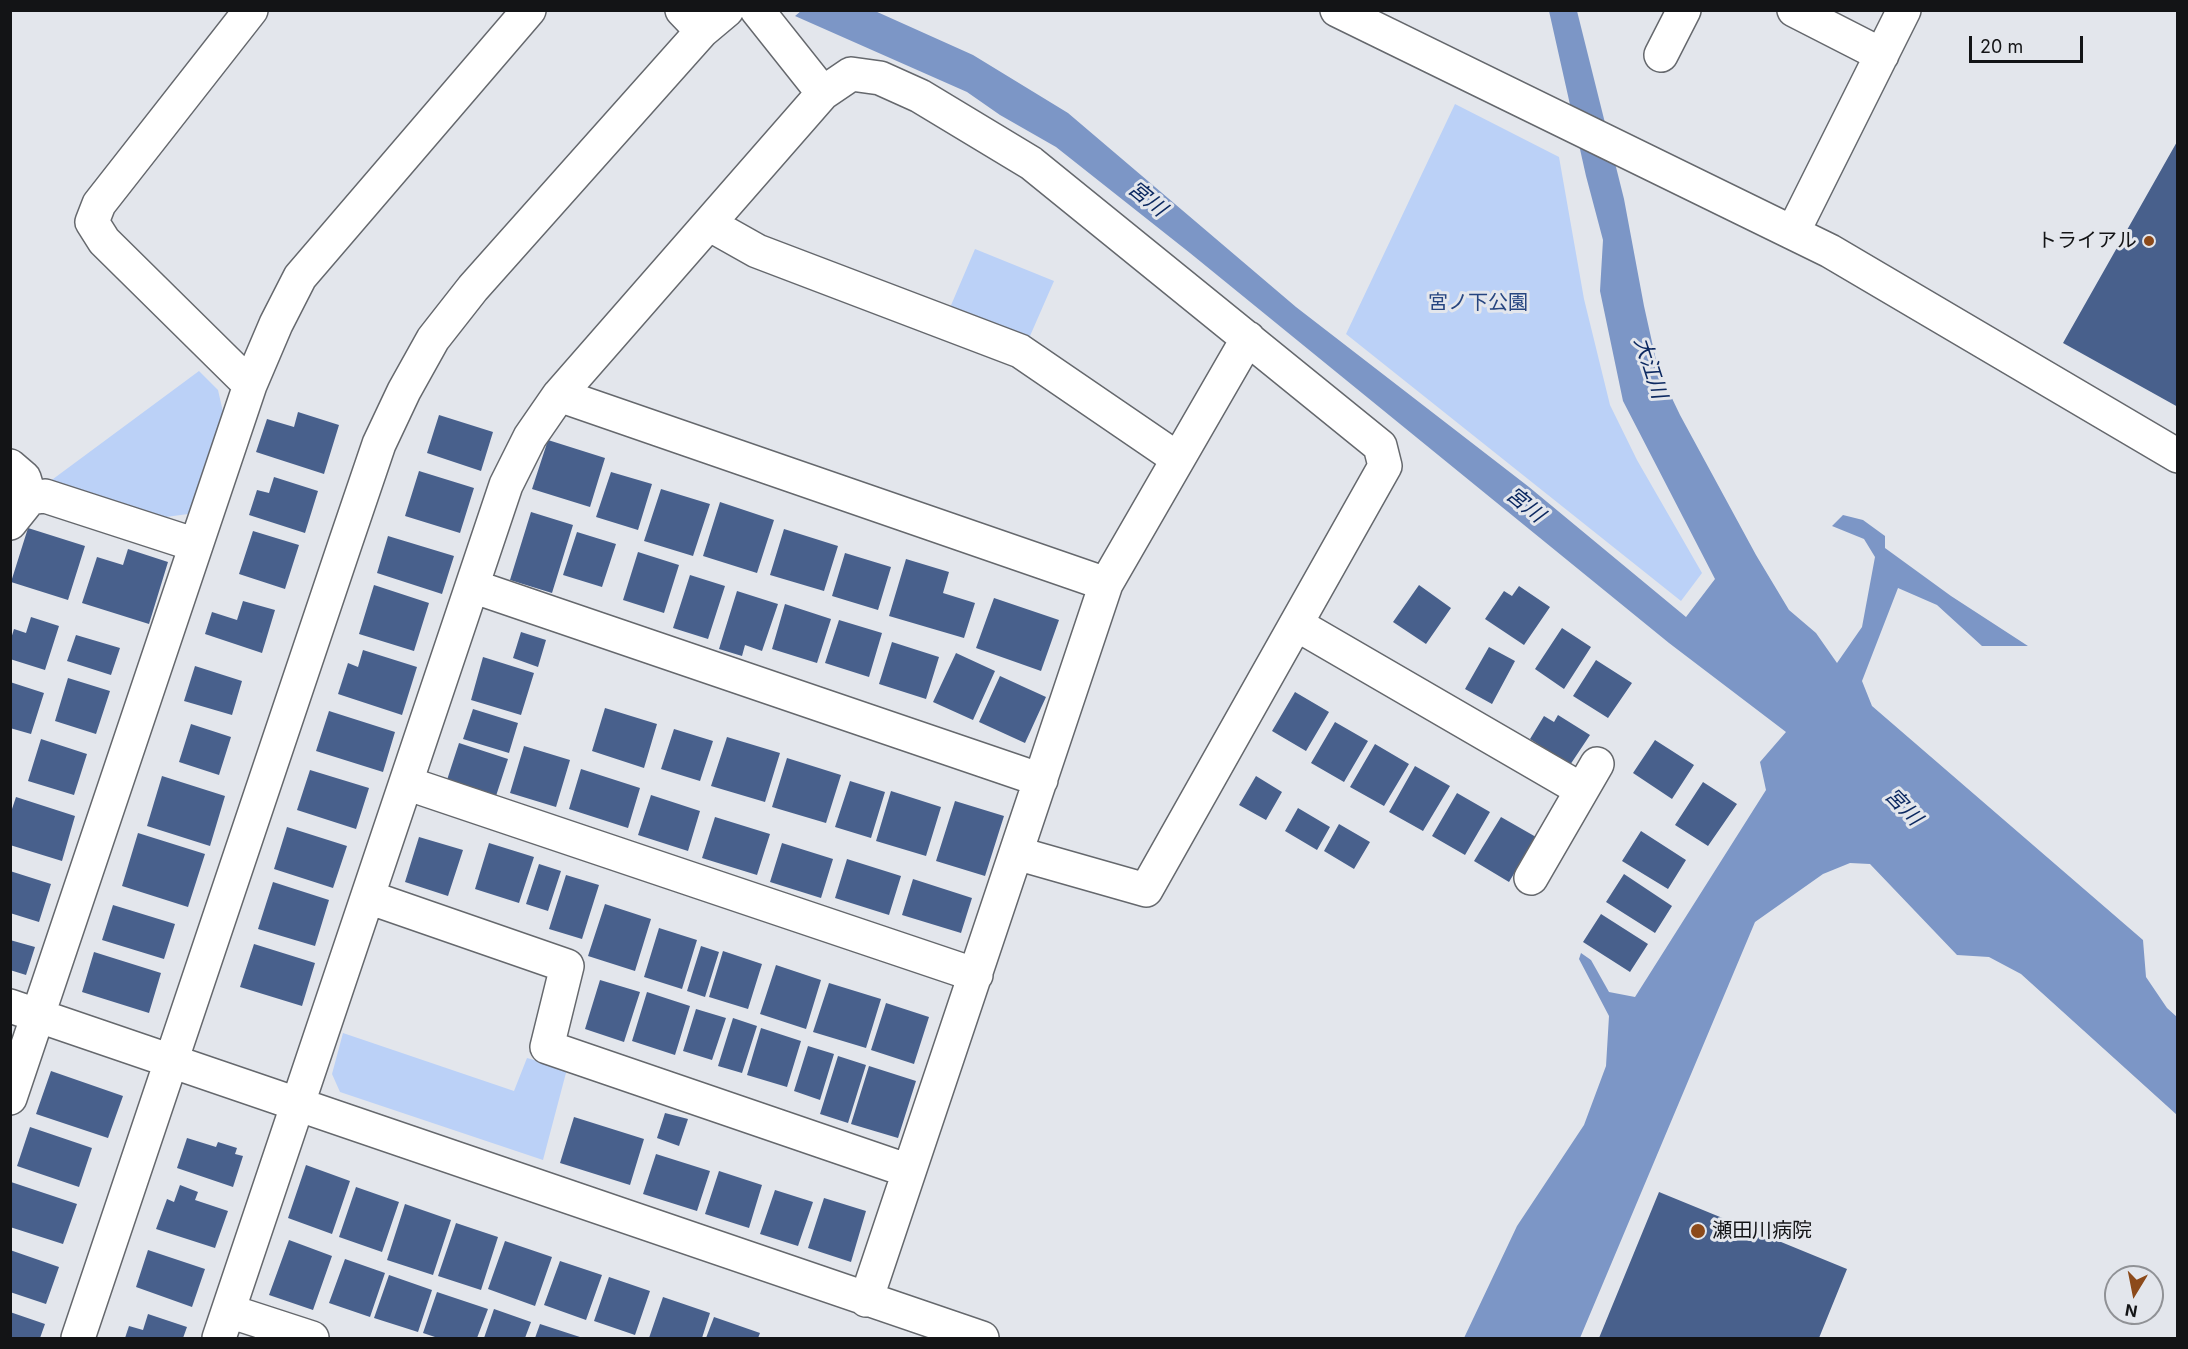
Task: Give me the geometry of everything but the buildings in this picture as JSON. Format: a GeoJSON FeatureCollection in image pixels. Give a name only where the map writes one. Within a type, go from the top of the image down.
{"type":"FeatureCollection","features":[{"type":"Feature","properties":{"kind":"street"},"geometry":{"type":"LineString","coordinates":[[250,10],[99,204],[92,222],[104,241],[250,386]]}},
{"type":"Feature","properties":{"kind":"street"},"geometry":{"type":"LineString","coordinates":[[10,1098],[24,1011],[196,545],[250,386],[276,324],[300,277],[529,10]]}},
{"type":"Feature","properties":{"kind":"street"},"geometry":{"type":"LineString","coordinates":[[78,1338],[379,444],[404,391],[433,339],[692,21],[727,10]]}},
{"type":"Feature","properties":{"kind":"street"},"geometry":{"type":"LineString","coordinates":[[757,10],[823,93]]}},
{"type":"Feature","properties":{"kind":"street"},"geometry":{"type":"LineString","coordinates":[[1337,10],[1830,251],[2178,456]]}},
{"type":"Feature","properties":{"kind":"street"},"geometry":{"type":"LineString","coordinates":[[1661,55],[1684,10]]}},
{"type":"Feature","properties":{"kind":"street"},"geometry":{"type":"LineString","coordinates":[[1794,10],[1882,55]]}},
{"type":"Feature","properties":{"kind":"street"},"geometry":{"type":"LineString","coordinates":[[1793,232],[1904,10]]}},
{"type":"Feature","properties":{"kind":"street"},"geometry":{"type":"LineString","coordinates":[[312,1338],[224,1324],[506,485],[530,437],[559,395],[823,93],[851,74],[880,78],[920,96],[1031,163],[1380,446],[1385,466],[1146,890],[1016,853]]}},
{"type":"Feature","properties":{"kind":"street"},"geometry":{"type":"LineString","coordinates":[[709,224],[757,251],[1020,351],[1178,459]]}},
{"type":"Feature","properties":{"kind":"street"},"geometry":{"type":"LineString","coordinates":[[866,1300],[1106,584],[1248,338]]}},
{"type":"Feature","properties":{"kind":"street"},"geometry":{"type":"LineString","coordinates":[[559,395],[1106,584]]}},
{"type":"Feature","properties":{"kind":"street"},"geometry":{"type":"LineString","coordinates":[[10,466],[24,478],[20,510]]}},
{"type":"Feature","properties":{"kind":"street"},"geometry":{"type":"LineString","coordinates":[[20,510],[45,496],[196,545]]}},
{"type":"Feature","properties":{"kind":"street"},"geometry":{"type":"LineString","coordinates":[[472,586],[1041,780]]}},
{"type":"Feature","properties":{"kind":"street"},"geometry":{"type":"LineString","coordinates":[[1296,624],[1590,777],[1531,878]]}},
{"type":"Feature","properties":{"kind":"street"},"geometry":{"type":"LineString","coordinates":[[406,783],[976,975]]}},
{"type":"Feature","properties":{"kind":"street"},"geometry":{"type":"LineString","coordinates":[[368,897],[567,966],[547,1047],[909,1171]]}},
{"type":"Feature","properties":{"kind":"street"},"geometry":{"type":"LineString","coordinates":[[24,1011],[982,1338]]}},
{"type":"Feature","properties":{"kind":"green space","name":"宮ノ下公園"},"geometry":{"type":"Polygon","coordinates":[[[1455,104],[1559,157],[1584,299],[1610,405],[1637,460],[1702,573],[1681,601],[1346,334],[1455,104]]]}},
{"type":"Feature","properties":{"kind":"green space"},"geometry":{"type":"Polygon","coordinates":[[[975,249],[1054,281],[1030,336],[949,310],[975,249]]]}},
{"type":"Feature","properties":{"kind":"green space"},"geometry":{"type":"Polygon","coordinates":[[[199,371],[218,390],[223,412],[188,514],[166,517],[49,482],[199,371]]]}},
{"type":"Feature","properties":{"kind":"green space"},"geometry":{"type":"Polygon","coordinates":[[[343,1033],[514,1091],[527,1058],[567,1069],[543,1160],[340,1092],[332,1074],[343,1033]]]}},
{"type":"Feature","properties":{"kind":"water"},"geometry":{"type":"Polygon","coordinates":[[[801,11],[875,11],[973,55],[1068,113],[1296,307],[1529,487],[1686,617],[1715,579],[1623,401],[1600,291],[1603,240],[1586,176],[1549,11],[1577,11],[1624,199],[1658,369],[1680,415],[1756,555],[1789,610],[1816,633],[1837,663],[1862,627],[1875,557],[1864,539],[1832,526],[1843,515],[1863,520],[1885,536],[1885,548],[1951,596],[2028,646],[1982,646],[1937,605],[1898,588],[1862,681],[1872,706],[2143,940],[2146,977],[2167,1008],[2177,1017],[2177,1115],[2021,974],[1989,957],[1957,955],[1870,864],[1850,863],[1823,874],[1755,922],[1580,1338],[1464,1338],[1517,1226],[1584,1125],[1606,1066],[1609,1016],[1579,959],[1581,953],[1591,960],[1609,992],[1635,997],[1766,790],[1760,762],[1786,732],[1669,643],[1190,253],[1056,147],[1000,115],[967,92],[795,16],[801,11]]]}},
{"type":"Feature","properties":{"kind":"place","name":"トライアル"},"geometry":{"type":"Point","coordinates":[2149,241]}},
{"type":"Feature","properties":{"kind":"place","name":"瀬田川病院"},"geometry":{"type":"Point","coordinates":[1698,1231]}},
{"type":"Feature","properties":{"kind":"water label","name":"宮川"},"geometry":{"type":"Point","coordinates":[1147,199]}},
{"type":"Feature","properties":{"kind":"water label","name":"大江川"},"geometry":{"type":"Point","coordinates":[1650,368]}},
{"type":"Feature","properties":{"kind":"water label","name":"宮川"},"geometry":{"type":"Point","coordinates":[1525,505]}},
{"type":"Feature","properties":{"kind":"water label","name":"宮川"},"geometry":{"type":"Point","coordinates":[1903,807]}}]}
